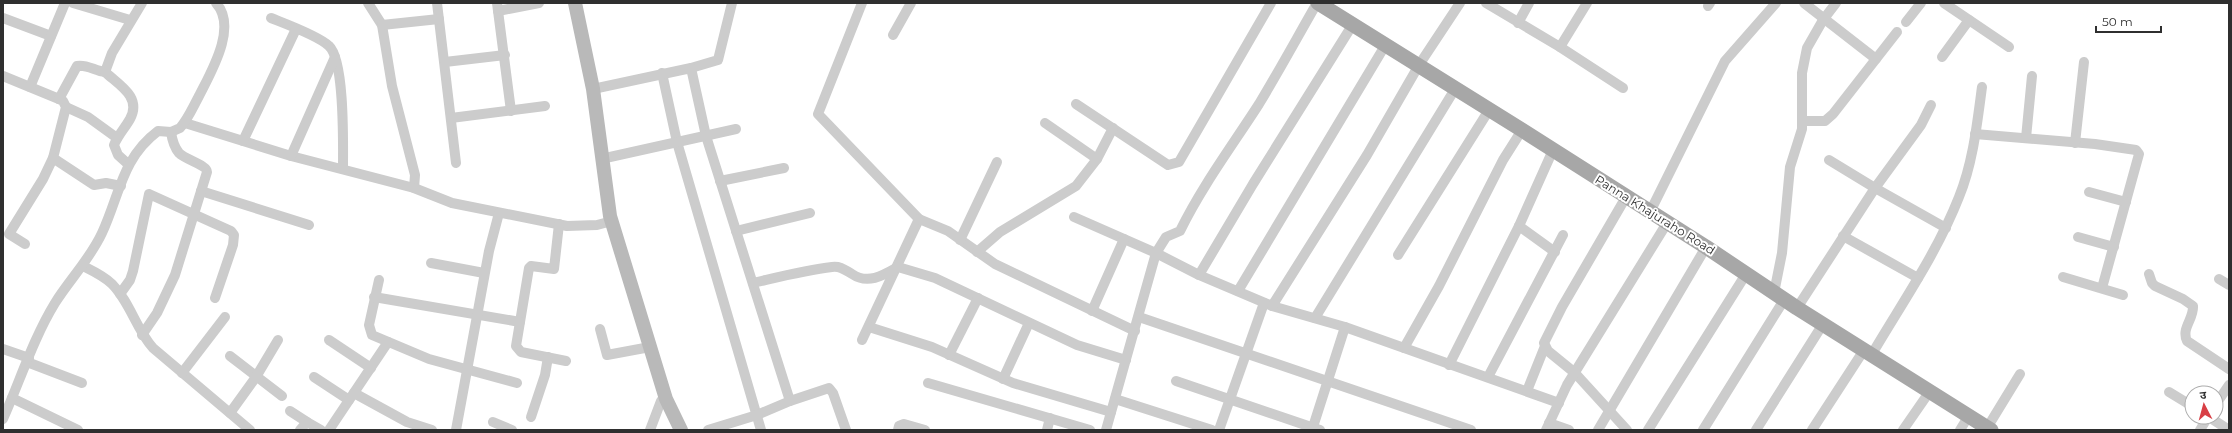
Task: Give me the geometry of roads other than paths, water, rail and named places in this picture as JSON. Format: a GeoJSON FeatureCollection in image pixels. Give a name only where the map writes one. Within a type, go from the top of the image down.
{"type":"FeatureCollection","features":[{"type":"Feature","properties":{"kind":"main road"},"geometry":{"type":"LineString","coordinates":[[575,3],[593,89],[612,221],[666,399],[681,430]]}},
{"type":"Feature","properties":{"kind":"main road","name":"Panna Khajuraho Road"},"geometry":{"type":"LineString","coordinates":[[1318,3],[1386,44],[1667,222],[1779,296],[1930,390],[1968,417],[1989,429]]}},
{"type":"Feature","properties":{"kind":"street"},"geometry":{"type":"LineString","coordinates":[[30,88],[65,3]]}},
{"type":"Feature","properties":{"kind":"street"},"geometry":{"type":"LineString","coordinates":[[73,3],[103,7],[130,20]]}},
{"type":"Feature","properties":{"kind":"street"},"geometry":{"type":"LineString","coordinates":[[105,72],[112,53],[130,20],[142,3]]}},
{"type":"Feature","properties":{"kind":"street"},"geometry":{"type":"LineString","coordinates":[[3,420],[28,360],[55,303],[83,266],[102,233],[128,164],[134,154],[158,131],[171,132],[180,128],[185,123],[220,54],[224,16],[216,3]]}},
{"type":"Feature","properties":{"kind":"street"},"geometry":{"type":"LineString","coordinates":[[368,3],[382,25],[392,86],[414,175],[414,188]]}},
{"type":"Feature","properties":{"kind":"street"},"geometry":{"type":"LineString","coordinates":[[437,3],[456,163]]}},
{"type":"Feature","properties":{"kind":"street"},"geometry":{"type":"LineString","coordinates":[[511,111],[498,7],[539,3]]}},
{"type":"Feature","properties":{"kind":"street"},"geometry":{"type":"LineString","coordinates":[[593,89],[690,68],[718,60],[732,3]]}},
{"type":"Feature","properties":{"kind":"street"},"geometry":{"type":"LineString","coordinates":[[862,3],[818,114],[919,219],[948,231],[995,264],[1135,331]]}},
{"type":"Feature","properties":{"kind":"street"},"geometry":{"type":"LineString","coordinates":[[893,35],[912,3]]}},
{"type":"Feature","properties":{"kind":"street"},"geometry":{"type":"LineString","coordinates":[[1076,104],[1168,165],[1179,162],[1271,3]]}},
{"type":"Feature","properties":{"kind":"street"},"geometry":{"type":"LineString","coordinates":[[1106,430],[1156,254],[1166,237],[1180,231],[1218,165],[1258,104],[1318,3]]}},
{"type":"Feature","properties":{"kind":"street"},"geometry":{"type":"LineString","coordinates":[[1219,430],[1246,354],[1268,304],[1367,155],[1418,65],[1460,3]]}},
{"type":"Feature","properties":{"kind":"street"},"geometry":{"type":"LineString","coordinates":[[1486,3],[1560,47],[1623,88]]}},
{"type":"Feature","properties":{"kind":"street"},"geometry":{"type":"LineString","coordinates":[[1518,23],[1528,3]]}},
{"type":"Feature","properties":{"kind":"street"},"geometry":{"type":"LineString","coordinates":[[1560,47],[1587,3]]}},
{"type":"Feature","properties":{"kind":"street"},"geometry":{"type":"LineString","coordinates":[[1650,212],[1725,61],[1776,3]]}},
{"type":"Feature","properties":{"kind":"street"},"geometry":{"type":"LineString","coordinates":[[1804,3],[1823,20],[1876,59]]}},
{"type":"Feature","properties":{"kind":"street"},"geometry":{"type":"LineString","coordinates":[[1703,430],[1779,296],[1788,174],[1803,121],[1802,73],[1808,48],[1823,20],[1836,3]]}},
{"type":"Feature","properties":{"kind":"street"},"geometry":{"type":"LineString","coordinates":[[1906,22],[1921,3]]}},
{"type":"Feature","properties":{"kind":"street"},"geometry":{"type":"LineString","coordinates":[[1944,3],[2009,47]]}},
{"type":"Feature","properties":{"kind":"street"},"geometry":{"type":"LineString","coordinates":[[3,18],[51,36]]}},
{"type":"Feature","properties":{"kind":"street"},"geometry":{"type":"LineString","coordinates":[[271,18],[329,45],[335,57],[342,107],[343,169]]}},
{"type":"Feature","properties":{"kind":"street"},"geometry":{"type":"LineString","coordinates":[[382,25],[439,19]]}},
{"type":"Feature","properties":{"kind":"street"},"geometry":{"type":"LineString","coordinates":[[1942,57],[1969,20]]}},
{"type":"Feature","properties":{"kind":"street"},"geometry":{"type":"LineString","coordinates":[[1199,275],[1253,184],[1353,24]]}},
{"type":"Feature","properties":{"kind":"street"},"geometry":{"type":"LineString","coordinates":[[243,141],[296,29]]}},
{"type":"Feature","properties":{"kind":"street"},"geometry":{"type":"LineString","coordinates":[[1803,121],[1825,121],[1897,32]]}},
{"type":"Feature","properties":{"kind":"street"},"geometry":{"type":"LineString","coordinates":[[1238,291],[1386,44]]}},
{"type":"Feature","properties":{"kind":"street"},"geometry":{"type":"LineString","coordinates":[[444,62],[505,55]]}},
{"type":"Feature","properties":{"kind":"street"},"geometry":{"type":"LineString","coordinates":[[291,156],[335,57]]}},
{"type":"Feature","properties":{"kind":"street"},"geometry":{"type":"LineString","coordinates":[[2075,142],[2084,62]]}},
{"type":"Feature","properties":{"kind":"street"},"geometry":{"type":"LineString","coordinates":[[59,99],[77,66],[83,65],[105,72],[134,100],[135,108],[131,118],[114,145],[114,150],[128,164]]}},
{"type":"Feature","properties":{"kind":"street"},"geometry":{"type":"LineString","coordinates":[[690,68],[706,136],[790,401]]}},
{"type":"Feature","properties":{"kind":"street"},"geometry":{"type":"LineString","coordinates":[[662,73],[677,142],[761,430]]}},
{"type":"Feature","properties":{"kind":"street"},"geometry":{"type":"LineString","coordinates":[[3,76],[63,101],[66,107],[88,117],[117,138]]}},
{"type":"Feature","properties":{"kind":"street"},"geometry":{"type":"LineString","coordinates":[[2026,138],[2032,76]]}},
{"type":"Feature","properties":{"kind":"street"},"geometry":{"type":"LineString","coordinates":[[1812,430],[1868,352],[1918,278],[1946,228],[1960,196],[1975,134],[1982,87]]}},
{"type":"Feature","properties":{"kind":"street"},"geometry":{"type":"LineString","coordinates":[[1316,318],[1455,89]]}},
{"type":"Feature","properties":{"kind":"street"},"geometry":{"type":"LineString","coordinates":[[1798,308],[1875,188],[1921,124],[1931,105]]}},
{"type":"Feature","properties":{"kind":"street"},"geometry":{"type":"LineString","coordinates":[[451,118],[545,106]]}},
{"type":"Feature","properties":{"kind":"street"},"geometry":{"type":"LineString","coordinates":[[25,244],[9,234],[43,179],[53,158],[66,107]]}},
{"type":"Feature","properties":{"kind":"street"},"geometry":{"type":"LineString","coordinates":[[1398,256],[1489,110]]}},
{"type":"Feature","properties":{"kind":"street"},"geometry":{"type":"LineString","coordinates":[[185,123],[291,156],[414,188],[452,203],[499,214],[559,224],[597,224],[612,221]]}},
{"type":"Feature","properties":{"kind":"street"},"geometry":{"type":"LineString","coordinates":[[1045,124],[1097,159]]}},
{"type":"Feature","properties":{"kind":"street"},"geometry":{"type":"LineString","coordinates":[[977,252],[1011,226],[1050,204],[1076,186],[1097,159],[1113,128]]}},
{"type":"Feature","properties":{"kind":"street"},"geometry":{"type":"LineString","coordinates":[[602,159],[736,129]]}},
{"type":"Feature","properties":{"kind":"street"},"geometry":{"type":"LineString","coordinates":[[1404,348],[1439,286],[1503,160],[1522,130]]}},
{"type":"Feature","properties":{"kind":"street"},"geometry":{"type":"LineString","coordinates":[[142,335],[168,293],[208,169],[186,158],[179,152],[171,132]]}},
{"type":"Feature","properties":{"kind":"street"},"geometry":{"type":"LineString","coordinates":[[1975,134],[2075,142],[2136,150],[2139,154],[2102,288]]}},
{"type":"Feature","properties":{"kind":"street"},"geometry":{"type":"LineString","coordinates":[[1449,365],[1519,226],[1553,150]]}},
{"type":"Feature","properties":{"kind":"street"},"geometry":{"type":"LineString","coordinates":[[53,158],[94,185],[106,183],[120,186]]}},
{"type":"Feature","properties":{"kind":"street"},"geometry":{"type":"LineString","coordinates":[[1829,160],[1946,228]]}},
{"type":"Feature","properties":{"kind":"street"},"geometry":{"type":"LineString","coordinates":[[960,240],[996,162]]}},
{"type":"Feature","properties":{"kind":"street"},"geometry":{"type":"LineString","coordinates":[[720,181],[784,168]]}},
{"type":"Feature","properties":{"kind":"street"},"geometry":{"type":"LineString","coordinates":[[201,191],[309,225]]}},
{"type":"Feature","properties":{"kind":"street"},"geometry":{"type":"LineString","coordinates":[[2089,192],[2126,202]]}},
{"type":"Feature","properties":{"kind":"street"},"geometry":{"type":"LineString","coordinates":[[120,294],[130,280],[133,271],[149,194],[230,231],[234,235],[233,245],[215,298]]}},
{"type":"Feature","properties":{"kind":"street"},"geometry":{"type":"LineString","coordinates":[[1526,391],[1545,346],[1544,343],[1562,307],[1626,197]]}},
{"type":"Feature","properties":{"kind":"street"},"geometry":{"type":"LineString","coordinates":[[736,231],[810,213]]}},
{"type":"Feature","properties":{"kind":"street"},"geometry":{"type":"LineString","coordinates":[[456,430],[484,273],[499,214]]}},
{"type":"Feature","properties":{"kind":"street"},"geometry":{"type":"LineString","coordinates":[[1074,217],[1199,275],[1268,304],[1345,327],[1559,403]]}},
{"type":"Feature","properties":{"kind":"street"},"geometry":{"type":"LineString","coordinates":[[862,340],[898,267],[919,219]]}},
{"type":"Feature","properties":{"kind":"street"},"geometry":{"type":"LineString","coordinates":[[1569,430],[1548,426],[1575,372],[1667,222]]}},
{"type":"Feature","properties":{"kind":"street"},"geometry":{"type":"LineString","coordinates":[[559,224],[554,269],[532,266],[529,268],[516,346],[518,350],[566,361]]}},
{"type":"Feature","properties":{"kind":"street"},"geometry":{"type":"LineString","coordinates":[[1519,226],[1555,252]]}},
{"type":"Feature","properties":{"kind":"street"},"geometry":{"type":"LineString","coordinates":[[1488,377],[1563,235]]}},
{"type":"Feature","properties":{"kind":"street"},"geometry":{"type":"LineString","coordinates":[[1843,236],[1918,278]]}},
{"type":"Feature","properties":{"kind":"street"},"geometry":{"type":"LineString","coordinates":[[2078,237],[2114,248]]}},
{"type":"Feature","properties":{"kind":"street"},"geometry":{"type":"LineString","coordinates":[[1092,311],[1124,239]]}},
{"type":"Feature","properties":{"kind":"street"},"geometry":{"type":"LineString","coordinates":[[1598,430],[1609,409],[1706,247]]}},
{"type":"Feature","properties":{"kind":"street"},"geometry":{"type":"LineString","coordinates":[[431,263],[484,273]]}},
{"type":"Feature","properties":{"kind":"street"},"geometry":{"type":"LineString","coordinates":[[83,266],[103,277],[120,294],[142,335],[153,348],[250,430]]}},
{"type":"Feature","properties":{"kind":"street"},"geometry":{"type":"LineString","coordinates":[[753,283],[833,267],[847,270],[856,277],[876,278],[884,276],[898,267],[924,273],[1077,345],[1126,360]]}},
{"type":"Feature","properties":{"kind":"street"},"geometry":{"type":"LineString","coordinates":[[1648,430],[1746,274]]}},
{"type":"Feature","properties":{"kind":"street"},"geometry":{"type":"LineString","coordinates":[[2149,274],[2152,283],[2155,286],[2183,299],[2193,306],[2194,311],[2185,331],[2187,341],[2229,369]]}},
{"type":"Feature","properties":{"kind":"street"},"geometry":{"type":"LineString","coordinates":[[2063,277],[2123,295]]}},
{"type":"Feature","properties":{"kind":"street"},"geometry":{"type":"LineString","coordinates":[[2219,279],[2229,285]]}},
{"type":"Feature","properties":{"kind":"street"},"geometry":{"type":"LineString","coordinates":[[379,280],[374,297],[370,331],[372,335],[429,359],[517,383]]}},
{"type":"Feature","properties":{"kind":"street"},"geometry":{"type":"LineString","coordinates":[[374,297],[520,322]]}},
{"type":"Feature","properties":{"kind":"street"},"geometry":{"type":"LineString","coordinates":[[949,355],[978,298]]}},
{"type":"Feature","properties":{"kind":"street"},"geometry":{"type":"LineString","coordinates":[[182,373],[225,317]]}},
{"type":"Feature","properties":{"kind":"street"},"geometry":{"type":"LineString","coordinates":[[1139,317],[1471,430]]}},
{"type":"Feature","properties":{"kind":"street"},"geometry":{"type":"LineString","coordinates":[[1003,379],[1029,323]]}},
{"type":"Feature","properties":{"kind":"street"},"geometry":{"type":"LineString","coordinates":[[1756,430],[1823,324]]}},
{"type":"Feature","properties":{"kind":"street"},"geometry":{"type":"LineString","coordinates":[[868,327],[949,355],[1003,379],[1111,412]]}},
{"type":"Feature","properties":{"kind":"street"},"geometry":{"type":"LineString","coordinates":[[1176,381],[1315,429],[1345,327]]}},
{"type":"Feature","properties":{"kind":"street"},"geometry":{"type":"LineString","coordinates":[[600,329],[607,355],[650,346]]}},
{"type":"Feature","properties":{"kind":"street"},"geometry":{"type":"LineString","coordinates":[[230,413],[256,377],[278,340]]}},
{"type":"Feature","properties":{"kind":"street"},"geometry":{"type":"LineString","coordinates":[[329,340],[371,368]]}},
{"type":"Feature","properties":{"kind":"street"},"geometry":{"type":"LineString","coordinates":[[329,430],[388,342]]}},
{"type":"Feature","properties":{"kind":"street"},"geometry":{"type":"LineString","coordinates":[[1545,346],[1548,351],[1575,372],[1627,430]]}},
{"type":"Feature","properties":{"kind":"street"},"geometry":{"type":"LineString","coordinates":[[3,349],[82,383]]}},
{"type":"Feature","properties":{"kind":"street"},"geometry":{"type":"LineString","coordinates":[[230,356],[282,396]]}},
{"type":"Feature","properties":{"kind":"street"},"geometry":{"type":"LineString","coordinates":[[531,417],[545,375],[548,357]]}},
{"type":"Feature","properties":{"kind":"street"},"geometry":{"type":"LineString","coordinates":[[1989,429],[2020,374]]}},
{"type":"Feature","properties":{"kind":"street"},"geometry":{"type":"LineString","coordinates":[[314,377],[406,426],[432,430]]}},
{"type":"Feature","properties":{"kind":"street"},"geometry":{"type":"LineString","coordinates":[[928,383],[1090,430]]}},
{"type":"Feature","properties":{"kind":"street"},"geometry":{"type":"LineString","coordinates":[[708,430],[757,415],[790,401],[829,388],[833,393],[846,430]]}},
{"type":"Feature","properties":{"kind":"street"},"geometry":{"type":"LineString","coordinates":[[1903,430],[1930,390]]}},
{"type":"Feature","properties":{"kind":"street"},"geometry":{"type":"LineString","coordinates":[[2169,392],[2184,401]]}},
{"type":"Feature","properties":{"kind":"street"},"geometry":{"type":"LineString","coordinates":[[12,398],[78,430]]}},
{"type":"Feature","properties":{"kind":"street"},"geometry":{"type":"LineString","coordinates":[[650,430],[662,400],[666,399]]}},
{"type":"Feature","properties":{"kind":"street"},"geometry":{"type":"LineString","coordinates":[[1115,399],[1212,430]]}},
{"type":"Feature","properties":{"kind":"street"},"geometry":{"type":"LineString","coordinates":[[290,410],[303,426],[321,430]]}},
{"type":"Feature","properties":{"kind":"street"},"geometry":{"type":"LineString","coordinates":[[1960,430],[1968,417]]}},
{"type":"Feature","properties":{"kind":"street"},"geometry":{"type":"LineString","coordinates":[[1047,430],[1050,418]]}},
{"type":"Feature","properties":{"kind":"street"},"geometry":{"type":"LineString","coordinates":[[492,422],[512,430]]}},
{"type":"Feature","properties":{"kind":"street"},"geometry":{"type":"LineString","coordinates":[[898,430],[899,426],[904,424],[924,430]]}}]}
